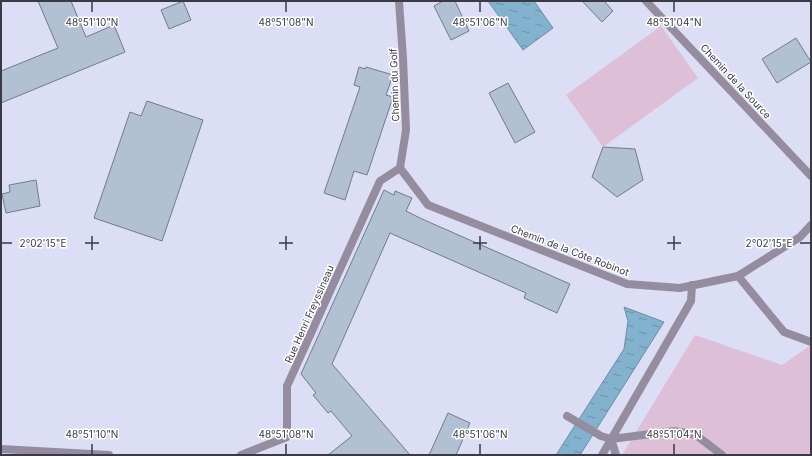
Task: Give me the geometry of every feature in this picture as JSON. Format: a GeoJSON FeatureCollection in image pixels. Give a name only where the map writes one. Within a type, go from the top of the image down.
{"type":"FeatureCollection","features":[{"type":"Feature","properties":{"kind":"street","name":"Chemin du Golf"},"geometry":{"type":"LineString","coordinates":[[398,1],[404,58],[406,130],[400,168]]}},
{"type":"Feature","properties":{"kind":"street","name":"Chemin de la Source"},"geometry":{"type":"LineString","coordinates":[[646,1],[811,176]]}},
{"type":"Feature","properties":{"kind":"street","name":"Chemin de la Côte Robinot"},"geometry":{"type":"LineString","coordinates":[[400,168],[428,205],[627,284],[680,288],[738,276],[800,237],[811,225]]}},
{"type":"Feature","properties":{"kind":"street","name":"Rue Henri Freyssineau"},"geometry":{"type":"LineString","coordinates":[[241,455],[287,437],[287,386],[380,181],[400,168]]}},
{"type":"Feature","properties":{"kind":"street"},"geometry":{"type":"LineString","coordinates":[[738,276],[784,332],[811,342]]}},
{"type":"Feature","properties":{"kind":"street"},"geometry":{"type":"LineString","coordinates":[[602,455],[691,301],[692,286]]}},
{"type":"Feature","properties":{"kind":"street"},"geometry":{"type":"LineString","coordinates":[[567,416],[601,436],[611,439],[674,432],[696,435],[722,455]]}},
{"type":"Feature","properties":{"kind":"street"},"geometry":{"type":"LineString","coordinates":[[611,439],[616,455]]}},
{"type":"Feature","properties":{"kind":"street"},"geometry":{"type":"LineString","coordinates":[[1,449],[109,455]]}},
{"type":"Feature","properties":{"kind":"shaded area"},"geometry":{"type":"Polygon","coordinates":[[[661,26],[698,78],[603,147],[566,95],[661,26]]]}},
{"type":"Feature","properties":{"kind":"shaded area"},"geometry":{"type":"Polygon","coordinates":[[[695,335],[782,365],[811,345],[811,455],[622,455],[695,335]]]}},
{"type":"Feature","properties":{"kind":"water"},"geometry":{"type":"Polygon","coordinates":[[[488,1],[534,1],[553,28],[523,50],[488,1]]]}},
{"type":"Feature","properties":{"kind":"water"},"geometry":{"type":"Polygon","coordinates":[[[624,307],[664,322],[580,455],[556,455],[624,349],[628,321],[624,307]]]}},
{"type":"Feature","properties":{"kind":"building"},"geometry":{"type":"Polygon","coordinates":[[[38,1],[71,1],[86,37],[114,25],[125,52],[1,103],[1,71],[58,48],[38,1]]]}},
{"type":"Feature","properties":{"kind":"building"},"geometry":{"type":"Polygon","coordinates":[[[183,1],[191,20],[169,29],[161,10],[183,1]]]}},
{"type":"Feature","properties":{"kind":"building"},"geometry":{"type":"Polygon","coordinates":[[[443,1],[455,1],[469,31],[451,40],[434,6],[443,1]]]}},
{"type":"Feature","properties":{"kind":"building"},"geometry":{"type":"Polygon","coordinates":[[[582,1],[604,1],[613,11],[602,22],[582,1]]]}},
{"type":"Feature","properties":{"kind":"building"},"geometry":{"type":"Polygon","coordinates":[[[796,38],[811,62],[777,83],[762,59],[796,38]]]}},
{"type":"Feature","properties":{"kind":"building"},"geometry":{"type":"Polygon","coordinates":[[[359,67],[365,69],[366,67],[393,75],[386,95],[393,97],[367,175],[354,171],[345,200],[324,193],[360,87],[354,85],[359,67]]]}},
{"type":"Feature","properties":{"kind":"building"},"geometry":{"type":"Polygon","coordinates":[[[508,83],[535,132],[515,143],[489,93],[508,83]]]}},
{"type":"Feature","properties":{"kind":"building"},"geometry":{"type":"Polygon","coordinates":[[[147,101],[203,120],[162,241],[94,218],[130,112],[141,116],[147,101]]]}},
{"type":"Feature","properties":{"kind":"building"},"geometry":{"type":"Polygon","coordinates":[[[603,147],[635,149],[643,180],[617,197],[592,177],[603,147]]]}},
{"type":"Feature","properties":{"kind":"building"},"geometry":{"type":"Polygon","coordinates":[[[36,180],[40,206],[6,213],[2,194],[10,192],[9,185],[36,180]]]}},
{"type":"Feature","properties":{"kind":"building"},"geometry":{"type":"Polygon","coordinates":[[[384,190],[394,195],[395,191],[412,198],[406,211],[570,284],[557,313],[524,298],[526,293],[390,233],[332,364],[410,455],[328,455],[352,436],[331,411],[328,413],[313,395],[316,393],[301,374],[384,190]]]}},
{"type":"Feature","properties":{"kind":"building"},"geometry":{"type":"Polygon","coordinates":[[[448,413],[470,423],[456,455],[429,455],[448,413]]]}}]}
